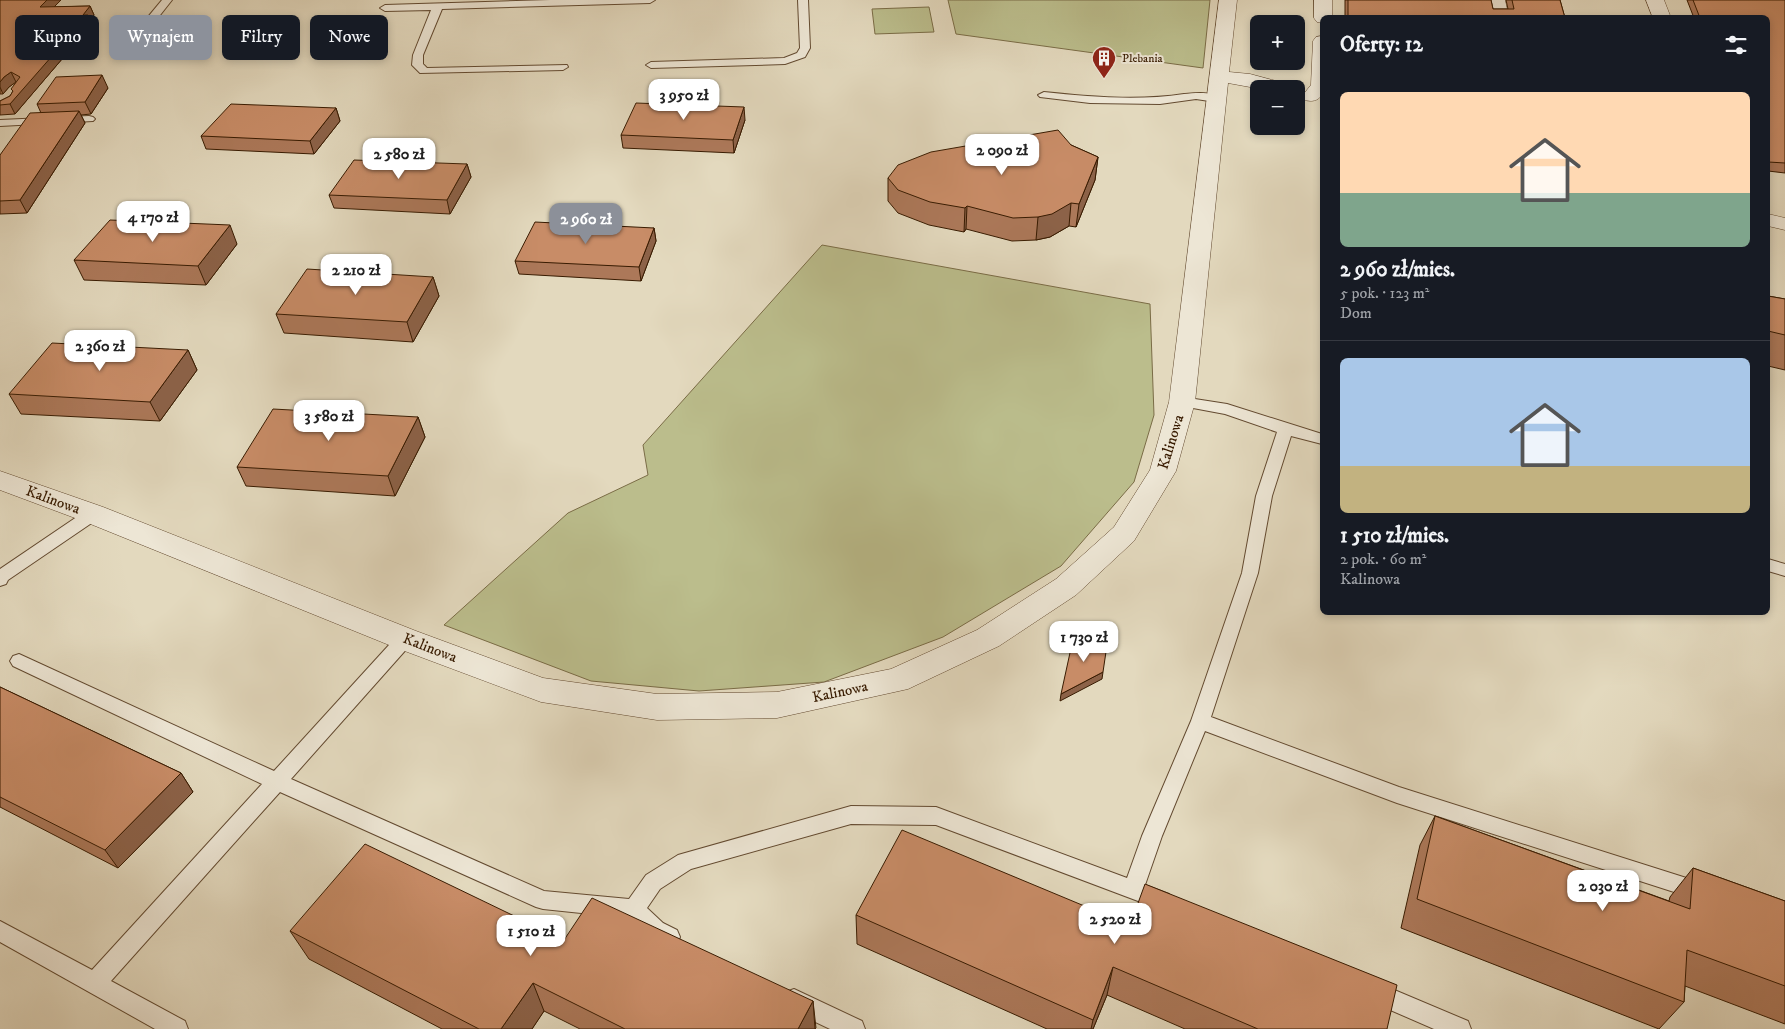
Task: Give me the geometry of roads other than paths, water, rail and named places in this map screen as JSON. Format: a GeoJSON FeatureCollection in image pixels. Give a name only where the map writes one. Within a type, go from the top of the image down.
{"type":"FeatureCollection","features":[{"type":"Feature","properties":{"kind":"street","name":"Kalinowa"},"geometry":{"type":"LineString","coordinates":[[0,480],[93,514],[405,639],[541,690],[657,707],[777,705],[897,680],[988,638],[1066,587],[1124,534],[1164,471],[1182,402],[1228,0]]}},
{"type":"Feature","properties":{"kind":"street"},"geometry":{"type":"LineString","coordinates":[[1323,0],[1323,15]]}},
{"type":"Feature","properties":{"kind":"street"},"geometry":{"type":"LineString","coordinates":[[1496,0],[1499,15]]}},
{"type":"Feature","properties":{"kind":"street"},"geometry":{"type":"LineString","coordinates":[[1655,0],[1661,15]]}},
{"type":"Feature","properties":{"kind":"street"},"geometry":{"type":"LineString","coordinates":[[1218,88],[1250,80]]}},
{"type":"Feature","properties":{"kind":"street"},"geometry":{"type":"LineString","coordinates":[[1310,95],[1320,86]]}},
{"type":"Feature","properties":{"kind":"street"},"geometry":{"type":"LineString","coordinates":[[1770,220],[1785,224]]}},
{"type":"Feature","properties":{"kind":"lane"},"geometry":{"type":"LineString","coordinates":[[155,15],[168,0]]}},
{"type":"Feature","properties":{"kind":"lane"},"geometry":{"type":"LineString","coordinates":[[385,8],[503,2],[650,0]]}},
{"type":"Feature","properties":{"kind":"lane"},"geometry":{"type":"LineString","coordinates":[[651,65],[785,61],[801,56],[805,48],[803,0]]}},
{"type":"Feature","properties":{"kind":"lane"},"geometry":{"type":"LineString","coordinates":[[438,6],[418,55],[417,65],[424,71],[563,67]]}},
{"type":"Feature","properties":{"kind":"lane"},"geometry":{"type":"LineString","coordinates":[[1044,95],[1090,100],[1160,101],[1196,96],[1218,88]]}},
{"type":"Feature","properties":{"kind":"lane"},"geometry":{"type":"LineString","coordinates":[[0,124],[89,119]]}},
{"type":"Feature","properties":{"kind":"lane"},"geometry":{"type":"LineString","coordinates":[[1182,402],[1227,409],[1320,438]]}},
{"type":"Feature","properties":{"kind":"lane"},"geometry":{"type":"LineString","coordinates":[[1134,889],[1152,836],[1200,721],[1250,573],[1264,496],[1286,429]]}},
{"type":"Feature","properties":{"kind":"lane"},"geometry":{"type":"LineString","coordinates":[[0,580],[2,576],[93,514]]}},
{"type":"Feature","properties":{"kind":"lane"},"geometry":{"type":"LineString","coordinates":[[1770,566],[1785,570]]}},
{"type":"Feature","properties":{"kind":"lane"},"geometry":{"type":"LineString","coordinates":[[95,983],[405,639]]}},
{"type":"Feature","properties":{"kind":"lane"},"geometry":{"type":"LineString","coordinates":[[19,661],[276,781],[543,900],[634,909],[655,930],[690,948]]}},
{"type":"Feature","properties":{"kind":"lane"},"geometry":{"type":"LineString","coordinates":[[1200,721],[1397,794],[1719,897]]}},
{"type":"Feature","properties":{"kind":"lane"},"geometry":{"type":"LineString","coordinates":[[634,909],[653,882],[685,861],[851,814],[936,816],[1134,889],[1178,908]]}},
{"type":"Feature","properties":{"kind":"lane"},"geometry":{"type":"LineString","coordinates":[[0,931],[178,1029]]}},
{"type":"Feature","properties":{"kind":"lane"},"geometry":{"type":"LineString","coordinates":[[1357,985],[1460,1029]]}},
{"type":"Feature","properties":{"kind":"lane"},"geometry":{"type":"LineString","coordinates":[[776,992],[854,1029]]}},
{"type":"Feature","properties":{"kind":"place","name":"Plebania"},"geometry":{"type":"Point","coordinates":[1104,79]}}]}
